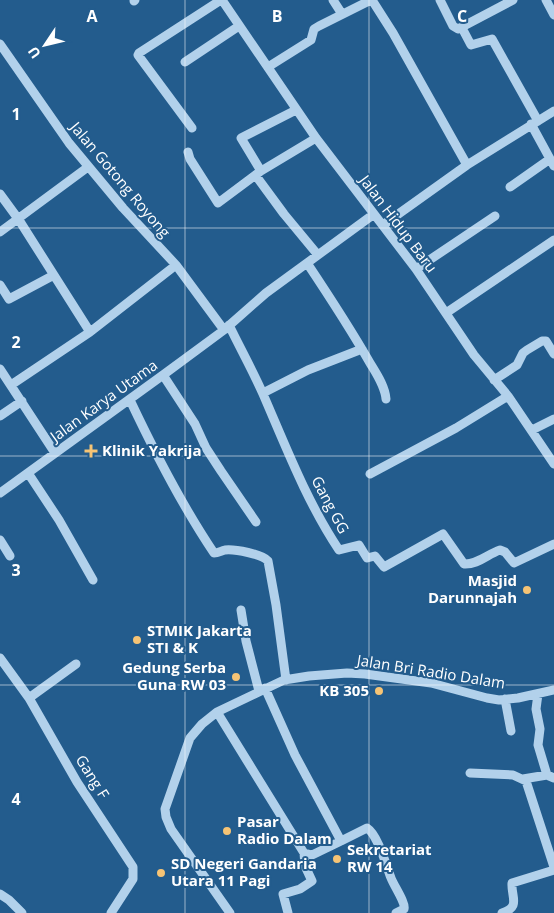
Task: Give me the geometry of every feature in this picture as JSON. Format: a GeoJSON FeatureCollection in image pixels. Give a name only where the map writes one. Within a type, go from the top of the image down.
{"type":"FeatureCollection","features":[{"type":"Feature","properties":{"kind":"street","name":"Jalan Hidup Baru"},"geometry":{"type":"LineString","coordinates":[[222,0],[316,138],[383,224],[474,355],[508,396],[554,464]]}},
{"type":"Feature","properties":{"kind":"street"},"geometry":{"type":"LineString","coordinates":[[192,128],[138,55],[222,0]]}},
{"type":"Feature","properties":{"kind":"street"},"geometry":{"type":"LineString","coordinates":[[334,0],[342,14]]}},
{"type":"Feature","properties":{"kind":"street"},"geometry":{"type":"LineString","coordinates":[[268,67],[311,40],[314,29],[371,0],[393,33],[467,165]]}},
{"type":"Feature","properties":{"kind":"street"},"geometry":{"type":"LineString","coordinates":[[440,0],[455,28],[462,28],[513,0]]}},
{"type":"Feature","properties":{"kind":"street"},"geometry":{"type":"LineString","coordinates":[[546,0],[554,15]]}},
{"type":"Feature","properties":{"kind":"street"},"geometry":{"type":"LineString","coordinates":[[184,62],[239,26]]}},
{"type":"Feature","properties":{"kind":"street"},"geometry":{"type":"LineString","coordinates":[[462,28],[471,45],[492,39],[534,122],[552,163],[510,187]]}},
{"type":"Feature","properties":{"kind":"street","name":"Jalan Gotong Royong"},"geometry":{"type":"LineString","coordinates":[[0,44],[88,167],[176,265],[226,327],[263,393]]}},
{"type":"Feature","properties":{"kind":"street"},"geometry":{"type":"LineString","coordinates":[[296,110],[242,138],[258,174],[284,214],[318,255]]}},
{"type":"Feature","properties":{"kind":"street"},"geometry":{"type":"LineString","coordinates":[[383,224],[467,165],[554,111]]}},
{"type":"Feature","properties":{"kind":"street"},"geometry":{"type":"LineString","coordinates":[[188,152],[190,159],[218,203],[258,174],[316,138]]}},
{"type":"Feature","properties":{"kind":"street"},"geometry":{"type":"LineString","coordinates":[[0,232],[19,220],[88,167]]}},
{"type":"Feature","properties":{"kind":"street"},"geometry":{"type":"LineString","coordinates":[[0,194],[19,220],[90,332]]}},
{"type":"Feature","properties":{"kind":"street","name":"Jalan Karya Utama"},"geometry":{"type":"LineString","coordinates":[[0,493],[130,400],[226,327],[266,293],[374,214]]}},
{"type":"Feature","properties":{"kind":"street"},"geometry":{"type":"LineString","coordinates":[[416,270],[495,216]]}},
{"type":"Feature","properties":{"kind":"street"},"geometry":{"type":"LineString","coordinates":[[446,313],[554,240]]}},
{"type":"Feature","properties":{"kind":"street"},"geometry":{"type":"LineString","coordinates":[[307,263],[344,317],[382,384],[386,398]]}},
{"type":"Feature","properties":{"kind":"street"},"geometry":{"type":"LineString","coordinates":[[11,385],[90,332],[176,265]]}},
{"type":"Feature","properties":{"kind":"street"},"geometry":{"type":"LineString","coordinates":[[0,285],[9,299],[54,275]]}},
{"type":"Feature","properties":{"kind":"street"},"geometry":{"type":"LineString","coordinates":[[494,380],[520,363],[523,353],[542,340],[546,341],[554,354]]}},
{"type":"Feature","properties":{"kind":"street"},"geometry":{"type":"LineString","coordinates":[[263,393],[308,370],[362,349]]}},
{"type":"Feature","properties":{"kind":"street"},"geometry":{"type":"LineString","coordinates":[[0,369],[55,453]]}},
{"type":"Feature","properties":{"kind":"street"},"geometry":{"type":"LineString","coordinates":[[163,375],[195,424],[206,448],[256,522]]}},
{"type":"Feature","properties":{"kind":"street","name":"Gang GG"},"geometry":{"type":"LineString","coordinates":[[263,393],[282,442],[312,504],[339,550],[359,544],[367,558],[375,556],[384,567],[443,534],[464,564],[478,561],[500,550],[505,552],[514,563],[554,544]]}},
{"type":"Feature","properties":{"kind":"street"},"geometry":{"type":"LineString","coordinates":[[370,474],[456,428],[508,396]]}},
{"type":"Feature","properties":{"kind":"street"},"geometry":{"type":"LineString","coordinates":[[130,400],[154,451],[184,507],[215,554],[223,551],[233,551],[258,555],[268,561],[286,680]]}},
{"type":"Feature","properties":{"kind":"street"},"geometry":{"type":"LineString","coordinates":[[0,416],[22,401]]}},
{"type":"Feature","properties":{"kind":"street"},"geometry":{"type":"LineString","coordinates":[[532,430],[554,419]]}},
{"type":"Feature","properties":{"kind":"street"},"geometry":{"type":"LineString","coordinates":[[28,473],[59,520],[93,580]]}},
{"type":"Feature","properties":{"kind":"street"},"geometry":{"type":"LineString","coordinates":[[0,540],[10,556]]}},
{"type":"Feature","properties":{"kind":"street"},"geometry":{"type":"LineString","coordinates":[[241,610],[246,641],[262,690],[341,841]]}},
{"type":"Feature","properties":{"kind":"street","name":"Gang F"},"geometry":{"type":"LineString","coordinates":[[0,658],[29,698],[77,782],[133,867],[133,879],[112,913]]}},
{"type":"Feature","properties":{"kind":"street"},"geometry":{"type":"LineString","coordinates":[[29,698],[76,664]]}},
{"type":"Feature","properties":{"kind":"street","name":"Jalan Bri Radio Dalam"},"geometry":{"type":"LineString","coordinates":[[230,913],[171,829],[165,809],[190,738],[202,724],[217,712],[286,680],[347,673],[431,683],[487,698],[505,699],[554,690]]}},
{"type":"Feature","properties":{"kind":"street"},"geometry":{"type":"LineString","coordinates":[[470,773],[513,775],[522,778],[551,776],[538,745],[540,729],[536,708],[538,694]]}},
{"type":"Feature","properties":{"kind":"street"},"geometry":{"type":"LineString","coordinates":[[505,699],[511,732]]}},
{"type":"Feature","properties":{"kind":"street"},"geometry":{"type":"LineString","coordinates":[[217,712],[304,853],[305,866],[312,882],[300,889],[283,894],[288,913]]}},
{"type":"Feature","properties":{"kind":"street"},"geometry":{"type":"LineString","coordinates":[[502,913],[512,909],[514,905],[512,883],[554,869],[528,786],[522,778]]}},
{"type":"Feature","properties":{"kind":"street"},"geometry":{"type":"LineString","coordinates":[[304,853],[312,855],[367,828],[371,831],[391,880],[405,903],[404,910],[396,913]]}},
{"type":"Feature","properties":{"kind":"street"},"geometry":{"type":"LineString","coordinates":[[0,894],[22,913]]}},
{"type":"Feature","properties":{"kind":"place","name":"Klinik Yakrija"},"geometry":{"type":"Point","coordinates":[91,451]}},
{"type":"Feature","properties":{"kind":"place","name":"Masjid Darunnajah"},"geometry":{"type":"Point","coordinates":[527,590]}},
{"type":"Feature","properties":{"kind":"place","name":"STMIK Jakarta STI & K"},"geometry":{"type":"Point","coordinates":[137,640]}},
{"type":"Feature","properties":{"kind":"place","name":"Gedung Serba Guna RW 03"},"geometry":{"type":"Point","coordinates":[236,677]}},
{"type":"Feature","properties":{"kind":"place","name":"KB 305"},"geometry":{"type":"Point","coordinates":[379,691]}},
{"type":"Feature","properties":{"kind":"place","name":"Pasar Radio Dalam"},"geometry":{"type":"Point","coordinates":[227,831]}},
{"type":"Feature","properties":{"kind":"place","name":"Sekretariat RW 14"},"geometry":{"type":"Point","coordinates":[337,859]}},
{"type":"Feature","properties":{"kind":"place","name":"SD Negeri Gandaria Utara 11 Pagi"},"geometry":{"type":"Point","coordinates":[161,873]}}]}
